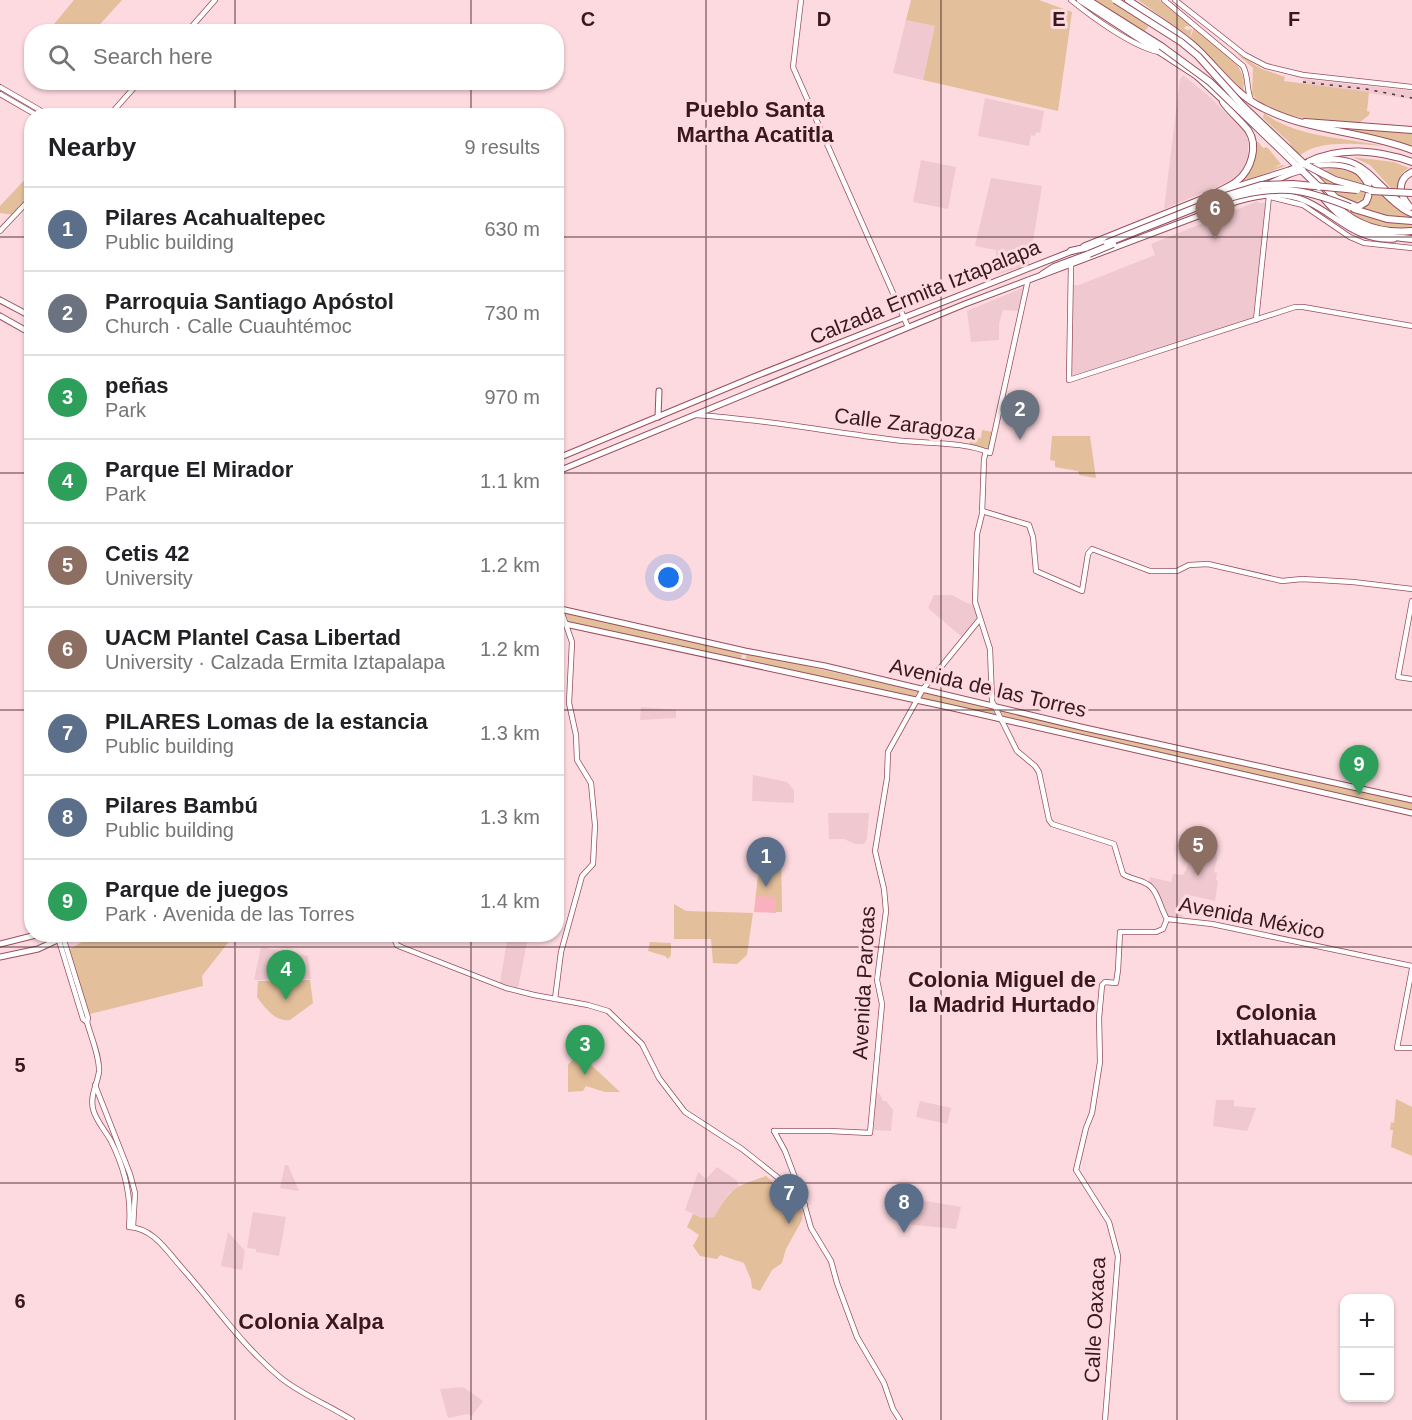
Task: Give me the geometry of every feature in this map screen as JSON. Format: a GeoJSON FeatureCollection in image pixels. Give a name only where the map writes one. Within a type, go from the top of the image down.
{"type":"FeatureCollection","features":[{"type":"Feature","properties":{"kind":"highway"},"geometry":{"type":"LineString","coordinates":[[1080,0],[1197,76],[1221,99],[1248,131],[1253,148],[1251,161],[1243,176],[1219,192]]}},
{"type":"Feature","properties":{"kind":"highway"},"geometry":{"type":"LineString","coordinates":[[1089,0],[1197,71],[1316,184],[1350,207]]}},
{"type":"Feature","properties":{"kind":"highway"},"geometry":{"type":"LineString","coordinates":[[1115,0],[1181,42],[1198,56],[1242,105],[1306,163],[1335,180],[1374,191]]}},
{"type":"Feature","properties":{"kind":"highway"},"geometry":{"type":"LineString","coordinates":[[1128,0],[1185,39],[1252,103],[1293,121],[1377,138],[1412,151]]}},
{"type":"Feature","properties":{"kind":"highway"},"geometry":{"type":"LineString","coordinates":[[1227,79],[1232,90],[1327,191],[1348,205],[1358,207],[1366,202],[1370,191],[1366,180],[1357,170]]}},
{"type":"Feature","properties":{"kind":"highway"},"geometry":{"type":"LineString","coordinates":[[1221,99],[1234,106],[1292,156],[1335,206],[1348,216],[1372,228],[1394,232],[1412,231]]}},
{"type":"Feature","properties":{"kind":"highway"},"geometry":{"type":"LineString","coordinates":[[1234,106],[1292,159],[1341,217],[1371,232],[1402,238]]}},
{"type":"Feature","properties":{"kind":"highway"},"geometry":{"type":"LineString","coordinates":[[1260,107],[1260,119]]}},
{"type":"Feature","properties":{"kind":"highway"},"geometry":{"type":"LineString","coordinates":[[1293,121],[1412,130]]}},
{"type":"Feature","properties":{"kind":"highway"},"geometry":{"type":"LineString","coordinates":[[1306,163],[1330,154],[1358,151],[1380,153],[1412,162]]}},
{"type":"Feature","properties":{"kind":"highway"},"geometry":{"type":"LineString","coordinates":[[1411,209],[1403,198],[1401,189],[1404,178],[1412,172]]}},
{"type":"Feature","properties":{"kind":"highway"},"geometry":{"type":"LineString","coordinates":[[1071,251],[1107,243],[1225,196],[1261,185],[1293,184],[1412,193]]}},
{"type":"Feature","properties":{"kind":"highway"},"geometry":{"type":"LineString","coordinates":[[1043,274],[1054,267],[1228,199],[1265,190],[1304,191],[1375,217],[1412,221]]}},
{"type":"Feature","properties":{"kind":"highway","name":"Calzada Ermita Iztapalapa"},"geometry":{"type":"LineString","coordinates":[[1402,238],[1412,239]]}},
{"type":"Feature","properties":{"kind":"main road","name":"Calzada Ermita Iztapalapa"},"geometry":{"type":"LineString","coordinates":[[564,456],[722,390],[1219,192],[1289,172],[1306,163],[1336,159],[1354,163],[1369,171],[1399,201],[1411,209]]}},
{"type":"Feature","properties":{"kind":"main road"},"geometry":{"type":"LineString","coordinates":[[1238,201],[1289,172],[1314,166],[1342,165],[1367,176],[1400,208],[1411,209]]}},
{"type":"Feature","properties":{"kind":"main road"},"geometry":{"type":"LineString","coordinates":[[1219,192],[1227,192],[1230,196],[1224,206]]}},
{"type":"Feature","properties":{"kind":"main road","name":"Calzada Ermita Iztapalapa"},"geometry":{"type":"LineString","coordinates":[[564,469],[908,327],[1238,201],[1269,196],[1298,198],[1325,216],[1364,235],[1390,239],[1402,238]]}},
{"type":"Feature","properties":{"kind":"main road"},"geometry":{"type":"LineString","coordinates":[[0,300],[24,313]]}},
{"type":"Feature","properties":{"kind":"main road"},"geometry":{"type":"LineString","coordinates":[[0,316],[24,330]]}},
{"type":"Feature","properties":{"kind":"main road"},"geometry":{"type":"LineString","coordinates":[[722,390],[727,402]]}},
{"type":"Feature","properties":{"kind":"main road"},"geometry":{"type":"LineString","coordinates":[[658,417],[659,391]]}},
{"type":"Feature","properties":{"kind":"main road"},"geometry":{"type":"LineString","coordinates":[[629,429],[633,439]]}},
{"type":"Feature","properties":{"kind":"main road","name":"Avenida de las Torres"},"geometry":{"type":"LineString","coordinates":[[564,610],[745,651],[825,666],[1412,800]]}},
{"type":"Feature","properties":{"kind":"main road","name":"Avenida de las Torres"},"geometry":{"type":"LineString","coordinates":[[564,623],[1412,813]]}},
{"type":"Feature","properties":{"kind":"main road"},"geometry":{"type":"LineString","coordinates":[[743,662],[745,651]]}},
{"type":"Feature","properties":{"kind":"main road"},"geometry":{"type":"LineString","coordinates":[[0,944],[24,938]]}},
{"type":"Feature","properties":{"kind":"main road"},"geometry":{"type":"LineString","coordinates":[[0,957],[26,952],[49,942]]}},
{"type":"Feature","properties":{"kind":"street"},"geometry":{"type":"LineString","coordinates":[[194,24],[215,0]]}},
{"type":"Feature","properties":{"kind":"street"},"geometry":{"type":"LineString","coordinates":[[801,0],[793,67],[908,327]]}},
{"type":"Feature","properties":{"kind":"street"},"geometry":{"type":"LineString","coordinates":[[1071,0],[1139,45],[1164,54]]}},
{"type":"Feature","properties":{"kind":"street"},"geometry":{"type":"LineString","coordinates":[[1164,0],[1243,66],[1252,103]]}},
{"type":"Feature","properties":{"kind":"street"},"geometry":{"type":"LineString","coordinates":[[1175,0],[1245,55],[1264,65],[1303,75],[1412,87]]}},
{"type":"Feature","properties":{"kind":"street"},"geometry":{"type":"LineString","coordinates":[[0,87],[36,108]]}},
{"type":"Feature","properties":{"kind":"street"},"geometry":{"type":"LineString","coordinates":[[116,108],[132,90]]}},
{"type":"Feature","properties":{"kind":"street"},"geometry":{"type":"LineString","coordinates":[[0,94],[24,108]]}},
{"type":"Feature","properties":{"kind":"street"},"geometry":{"type":"LineString","coordinates":[[1256,320],[1269,196]]}},
{"type":"Feature","properties":{"kind":"street"},"geometry":{"type":"LineString","coordinates":[[0,231],[24,206]]}},
{"type":"Feature","properties":{"kind":"street","name":"Calzada Ermita Iztapalapa"},"geometry":{"type":"LineString","coordinates":[[1325,216],[1350,237],[1364,243],[1412,248]]}},
{"type":"Feature","properties":{"kind":"street"},"geometry":{"type":"LineString","coordinates":[[1071,265],[1069,380],[1299,307],[1412,326]]}},
{"type":"Feature","properties":{"kind":"street"},"geometry":{"type":"LineString","coordinates":[[994,705],[990,648],[975,602],[977,534],[982,511],[984,459],[988,452],[1028,280]]}},
{"type":"Feature","properties":{"kind":"street","name":"Calle Zaragoza"},"geometry":{"type":"LineString","coordinates":[[693,415],[739,418],[988,452]]}},
{"type":"Feature","properties":{"kind":"street"},"geometry":{"type":"LineString","coordinates":[[982,511],[1029,525],[1033,537],[1036,571],[1082,591],[1088,554],[1092,549],[1145,570],[1177,571],[1189,565],[1208,564],[1282,581],[1302,579],[1353,582],[1412,589]]}},
{"type":"Feature","properties":{"kind":"street"},"geometry":{"type":"LineString","coordinates":[[1412,601],[1398,677],[1412,679]]}},
{"type":"Feature","properties":{"kind":"street"},"geometry":{"type":"LineString","coordinates":[[564,618],[572,648],[569,703],[576,735],[578,763],[591,783],[595,825],[593,864],[582,876],[564,940]]}},
{"type":"Feature","properties":{"kind":"street","name":"Avenida Parotas"},"geometry":{"type":"LineString","coordinates":[[805,1205],[774,1131],[870,1133],[882,1004],[878,980],[886,911],[880,868],[875,851],[888,752],[923,690],[980,619]]}},
{"type":"Feature","properties":{"kind":"street","name":"Avenida México"},"geometry":{"type":"LineString","coordinates":[[994,705],[1017,751],[1039,772],[1049,820],[1052,824],[1114,844],[1123,874],[1146,883],[1152,888],[1167,919],[1212,924],[1412,967]]}},
{"type":"Feature","properties":{"kind":"street","name":"Calle Oaxaca"},"geometry":{"type":"LineString","coordinates":[[1105,1420],[1118,1256],[1109,1222],[1076,1170],[1092,1113],[1100,1062],[1099,1018],[1102,985],[1106,982],[1116,983],[1120,932],[1155,932],[1163,929],[1167,919]]}},
{"type":"Feature","properties":{"kind":"street"},"geometry":{"type":"LineString","coordinates":[[61,942],[83,1019],[87,1022],[99,1064],[93,1110],[110,1140],[128,1186],[131,1227]]}},
{"type":"Feature","properties":{"kind":"street"},"geometry":{"type":"LineString","coordinates":[[396,942],[401,947],[520,992],[598,1007],[616,1017],[642,1044],[659,1078],[685,1112],[728,1138],[752,1156],[781,1180],[805,1205],[811,1228],[831,1261],[857,1337],[866,1356],[884,1383],[893,1409],[900,1420]]}},
{"type":"Feature","properties":{"kind":"street"},"geometry":{"type":"LineString","coordinates":[[555,999],[564,942]]}},
{"type":"Feature","properties":{"kind":"street"},"geometry":{"type":"LineString","coordinates":[[1412,967],[1397,1048],[1412,1048]]}},
{"type":"Feature","properties":{"kind":"street"},"geometry":{"type":"LineString","coordinates":[[95,1084],[130,1174],[135,1193],[131,1227]]}},
{"type":"Feature","properties":{"kind":"street"},"geometry":{"type":"LineString","coordinates":[[131,1227],[149,1233],[160,1242],[237,1336],[279,1376],[292,1386],[352,1420]]}},
{"type":"Feature","properties":{"kind":"shaded area"},"geometry":{"type":"Polygon","coordinates":[[[74,0],[122,0],[100,24],[54,24],[74,0]]]}},
{"type":"Feature","properties":{"kind":"shaded area"},"geometry":{"type":"Polygon","coordinates":[[[911,0],[1039,0],[1072,12],[1058,111],[923,80],[935,26],[906,20],[911,0]]]}},
{"type":"Feature","properties":{"kind":"shaded area"},"geometry":{"type":"Polygon","coordinates":[[[1084,0],[1119,0],[1152,21],[1141,37],[1084,0]]]}},
{"type":"Feature","properties":{"kind":"shaded area"},"geometry":{"type":"Polygon","coordinates":[[[1138,0],[1159,0],[1193,27],[1184,28],[1192,29],[1190,37],[1138,0]]]}},
{"type":"Feature","properties":{"kind":"shaded area"},"geometry":{"type":"Polygon","coordinates":[[[906,20],[935,26],[923,80],[893,73],[906,20]]]}},
{"type":"Feature","properties":{"kind":"shaded area"},"geometry":{"type":"Polygon","coordinates":[[[1194,28],[1220,47],[1236,63],[1244,81],[1243,91],[1190,38],[1194,28]]]}},
{"type":"Feature","properties":{"kind":"shaded area"},"geometry":{"type":"Polygon","coordinates":[[[1236,53],[1262,69],[1285,77],[1284,81],[1369,92],[1367,111],[1370,112],[1369,115],[1359,123],[1301,118],[1272,109],[1252,94],[1253,68],[1236,53]]]}},
{"type":"Feature","properties":{"kind":"shaded area"},"geometry":{"type":"Polygon","coordinates":[[[1183,75],[1210,97],[1243,130],[1248,139],[1248,156],[1242,171],[1228,182],[1164,209],[1180,79],[1183,75]]]}},
{"type":"Feature","properties":{"kind":"shaded area"},"geometry":{"type":"Polygon","coordinates":[[[1303,79],[1412,91],[1412,99],[1303,84],[1303,79]]]}},
{"type":"Feature","properties":{"kind":"shaded area"},"geometry":{"type":"Polygon","coordinates":[[[985,98],[1044,111],[1040,133],[1036,132],[1035,136],[1031,135],[1029,146],[978,136],[985,98]]]}},
{"type":"Feature","properties":{"kind":"shaded area"},"geometry":{"type":"Polygon","coordinates":[[[1264,113],[1305,132],[1383,146],[1328,145],[1317,147],[1299,156],[1293,151],[1290,143],[1263,118],[1264,113]]]}},
{"type":"Feature","properties":{"kind":"shaded area"},"geometry":{"type":"Polygon","coordinates":[[[1326,127],[1412,133],[1412,146],[1383,137],[1326,127]]]}},
{"type":"Feature","properties":{"kind":"shaded area"},"geometry":{"type":"Polygon","coordinates":[[[1258,142],[1263,148],[1267,147],[1281,164],[1273,168],[1285,166],[1236,185],[1240,182],[1255,143],[1258,142]]]}},
{"type":"Feature","properties":{"kind":"shaded area"},"geometry":{"type":"Polygon","coordinates":[[[1353,157],[1394,162],[1409,168],[1399,177],[1400,198],[1370,165],[1353,157]]]}},
{"type":"Feature","properties":{"kind":"shaded area"},"geometry":{"type":"Polygon","coordinates":[[[921,160],[956,167],[948,209],[913,202],[921,160]]]}},
{"type":"Feature","properties":{"kind":"shaded area"},"geometry":{"type":"Polygon","coordinates":[[[1336,168],[1357,174],[1368,187],[1366,197],[1356,202],[1356,205],[1332,192],[1317,178],[1324,170],[1336,168]]]}},
{"type":"Feature","properties":{"kind":"shaded area"},"geometry":{"type":"Polygon","coordinates":[[[991,178],[1042,186],[1029,265],[996,275],[996,250],[975,246],[991,178]]]}},
{"type":"Feature","properties":{"kind":"shaded area"},"geometry":{"type":"Polygon","coordinates":[[[24,180],[24,204],[14,215],[0,213],[0,206],[24,180]]]}},
{"type":"Feature","properties":{"kind":"shaded area"},"geometry":{"type":"Polygon","coordinates":[[[1370,182],[1395,207],[1412,217],[1412,229],[1374,225],[1339,208],[1343,206],[1361,207],[1368,204],[1370,182]]]}},
{"type":"Feature","properties":{"kind":"shaded area"},"geometry":{"type":"Polygon","coordinates":[[[1258,201],[1266,203],[1253,318],[1071,376],[1073,285],[1079,285],[1155,255],[1151,244],[1258,201]]]}},
{"type":"Feature","properties":{"kind":"shaded area"},"geometry":{"type":"Polygon","coordinates":[[[1024,289],[1018,311],[1003,310],[999,324],[999,340],[971,342],[967,311],[1024,289]]]}},
{"type":"Feature","properties":{"kind":"shaded area"},"geometry":{"type":"Polygon","coordinates":[[[982,430],[993,432],[989,448],[970,446],[969,436],[981,438],[982,430]]]}},
{"type":"Feature","properties":{"kind":"shaded area"},"geometry":{"type":"Polygon","coordinates":[[[1052,436],[1090,436],[1096,478],[1079,475],[1078,471],[1055,467],[1055,461],[1050,460],[1052,436]]]}},
{"type":"Feature","properties":{"kind":"shaded area"},"geometry":{"type":"Polygon","coordinates":[[[934,595],[952,595],[973,605],[978,618],[962,637],[928,608],[934,595]]]}},
{"type":"Feature","properties":{"kind":"shaded area"},"geometry":{"type":"Polygon","coordinates":[[[565,611],[742,653],[741,660],[569,623],[565,611]]]}},
{"type":"Feature","properties":{"kind":"shaded area"},"geometry":{"type":"Polygon","coordinates":[[[747,653],[918,691],[914,698],[745,661],[747,653]]]}},
{"type":"Feature","properties":{"kind":"shaded area"},"geometry":{"type":"Polygon","coordinates":[[[924,692],[990,706],[997,717],[920,700],[924,692]]]}},
{"type":"Feature","properties":{"kind":"shaded area"},"geometry":{"type":"Polygon","coordinates":[[[641,707],[676,710],[676,718],[640,720],[641,707]]]}},
{"type":"Feature","properties":{"kind":"shaded area"},"geometry":{"type":"Polygon","coordinates":[[[1000,710],[1412,802],[1412,812],[1005,719],[1000,710]]]}},
{"type":"Feature","properties":{"kind":"shaded area"},"geometry":{"type":"Polygon","coordinates":[[[753,775],[787,782],[794,790],[794,803],[752,801],[753,775]]]}},
{"type":"Feature","properties":{"kind":"shaded area"},"geometry":{"type":"Polygon","coordinates":[[[828,813],[869,813],[867,839],[864,844],[855,844],[844,839],[829,839],[828,813]]]}},
{"type":"Feature","properties":{"kind":"shaded area"},"geometry":{"type":"Polygon","coordinates":[[[1205,833],[1210,843],[1215,843],[1217,859],[1214,872],[1217,873],[1216,880],[1218,881],[1215,901],[1185,894],[1181,914],[1183,919],[1168,916],[1155,886],[1149,882],[1150,877],[1171,882],[1173,874],[1183,875],[1205,833]]]}},
{"type":"Feature","properties":{"kind":"shaded area"},"geometry":{"type":"Polygon","coordinates":[[[766,848],[781,848],[782,912],[754,912],[760,857],[765,856],[766,848]]]}},
{"type":"Feature","properties":{"kind":"shaded area"},"geometry":{"type":"Polygon","coordinates":[[[757,896],[776,897],[776,913],[754,912],[757,896]]]}},
{"type":"Feature","properties":{"kind":"shaded area"},"geometry":{"type":"Polygon","coordinates":[[[674,904],[686,911],[753,913],[747,955],[737,964],[713,963],[711,939],[674,939],[674,904]]]}},
{"type":"Feature","properties":{"kind":"shaded area"},"geometry":{"type":"Polygon","coordinates":[[[82,942],[229,942],[202,976],[203,986],[90,1014],[68,950],[82,942]]]}},
{"type":"Feature","properties":{"kind":"shaded area"},"geometry":{"type":"Polygon","coordinates":[[[507,942],[527,942],[518,988],[500,983],[507,942]]]}},
{"type":"Feature","properties":{"kind":"shaded area"},"geometry":{"type":"Polygon","coordinates":[[[650,942],[671,943],[671,955],[668,959],[648,951],[650,942]]]}},
{"type":"Feature","properties":{"kind":"shaded area"},"geometry":{"type":"Polygon","coordinates":[[[261,947],[308,956],[311,979],[254,980],[261,947]]]}},
{"type":"Feature","properties":{"kind":"shaded area"},"geometry":{"type":"Polygon","coordinates":[[[310,980],[313,1003],[290,1020],[275,1017],[257,997],[258,981],[310,980]]]}},
{"type":"Feature","properties":{"kind":"shaded area"},"geometry":{"type":"Polygon","coordinates":[[[574,1058],[588,1062],[620,1092],[605,1092],[586,1086],[583,1091],[568,1092],[568,1065],[574,1058]]]}},
{"type":"Feature","properties":{"kind":"shaded area"},"geometry":{"type":"Polygon","coordinates":[[[875,1092],[880,1094],[883,1101],[886,1101],[893,1110],[891,1131],[874,1130],[875,1092]]]}},
{"type":"Feature","properties":{"kind":"shaded area"},"geometry":{"type":"Polygon","coordinates":[[[1396,1099],[1412,1107],[1412,1156],[1391,1147],[1393,1130],[1390,1130],[1391,1122],[1394,1123],[1396,1099]]]}},
{"type":"Feature","properties":{"kind":"shaded area"},"geometry":{"type":"Polygon","coordinates":[[[1216,1100],[1234,1100],[1234,1106],[1256,1108],[1247,1131],[1213,1126],[1216,1100]]]}},
{"type":"Feature","properties":{"kind":"shaded area"},"geometry":{"type":"Polygon","coordinates":[[[920,1101],[951,1108],[947,1124],[916,1117],[920,1101]]]}},
{"type":"Feature","properties":{"kind":"shaded area"},"geometry":{"type":"Polygon","coordinates":[[[285,1165],[288,1165],[299,1191],[280,1188],[285,1165]]]}},
{"type":"Feature","properties":{"kind":"shaded area"},"geometry":{"type":"Polygon","coordinates":[[[717,1167],[736,1180],[739,1186],[729,1193],[714,1217],[702,1218],[685,1210],[698,1172],[706,1179],[717,1167]]]}},
{"type":"Feature","properties":{"kind":"shaded area"},"geometry":{"type":"Polygon","coordinates":[[[766,1176],[803,1211],[802,1220],[786,1249],[782,1263],[772,1270],[760,1291],[752,1288],[744,1263],[720,1255],[717,1259],[700,1256],[693,1246],[699,1235],[687,1227],[693,1214],[702,1218],[714,1217],[734,1189],[766,1176]]]}},
{"type":"Feature","properties":{"kind":"shaded area"},"geometry":{"type":"Polygon","coordinates":[[[920,1200],[961,1207],[956,1229],[905,1224],[906,1207],[919,1208],[920,1200]]]}},
{"type":"Feature","properties":{"kind":"shaded area"},"geometry":{"type":"Polygon","coordinates":[[[253,1212],[286,1217],[279,1256],[247,1248],[253,1212]]]}},
{"type":"Feature","properties":{"kind":"shaded area"},"geometry":{"type":"Polygon","coordinates":[[[228,1232],[245,1251],[242,1270],[221,1266],[228,1232]]]}},
{"type":"Feature","properties":{"kind":"shaded area"},"geometry":{"type":"Polygon","coordinates":[[[463,1387],[483,1401],[472,1416],[468,1414],[448,1418],[440,1389],[463,1387]]]}},
{"type":"Feature","properties":{"kind":"railway"},"geometry":{"type":"LineString","coordinates":[[1303,82],[1366,89],[1412,98]]}},
{"type":"Feature","properties":{"kind":"place","name":"UACM Plantel Casa Libertad"},"geometry":{"type":"Point","coordinates":[1215,239]}},
{"type":"Feature","properties":{"kind":"place","name":"Parroquia Santiago Apóstol"},"geometry":{"type":"Point","coordinates":[1020,440]}},
{"type":"Feature","properties":{"kind":"place","name":"Parque de juegos"},"geometry":{"type":"Point","coordinates":[1359,795]}},
{"type":"Feature","properties":{"kind":"place","name":"Cetis 42"},"geometry":{"type":"Point","coordinates":[1198,876]}},
{"type":"Feature","properties":{"kind":"place","name":"Pilares Acahualtepec"},"geometry":{"type":"Point","coordinates":[766,887]}},
{"type":"Feature","properties":{"kind":"place","name":"Parque El Mirador"},"geometry":{"type":"Point","coordinates":[286,1000]}},
{"type":"Feature","properties":{"kind":"place","name":"peñas"},"geometry":{"type":"Point","coordinates":[585,1075]}},
{"type":"Feature","properties":{"kind":"place","name":"PILARES Lomas de la estancia"},"geometry":{"type":"Point","coordinates":[789,1224]}},
{"type":"Feature","properties":{"kind":"place","name":"Pilares Bambú"},"geometry":{"type":"Point","coordinates":[904,1233]}},
{"type":"Feature","properties":{"kind":"district","name":"Pueblo Santa Martha Acatitla"},"geometry":{"type":"Point","coordinates":[755,122]}},
{"type":"Feature","properties":{"kind":"district","name":"Colonia Miguel de la Madrid Hurtado"},"geometry":{"type":"Point","coordinates":[1002,992]}},
{"type":"Feature","properties":{"kind":"district","name":"Colonia Ixtlahuacan"},"geometry":{"type":"Point","coordinates":[1276,1024]}},
{"type":"Feature","properties":{"kind":"district","name":"Colonia Xalpa"},"geometry":{"type":"Point","coordinates":[311,1321]}}]}
